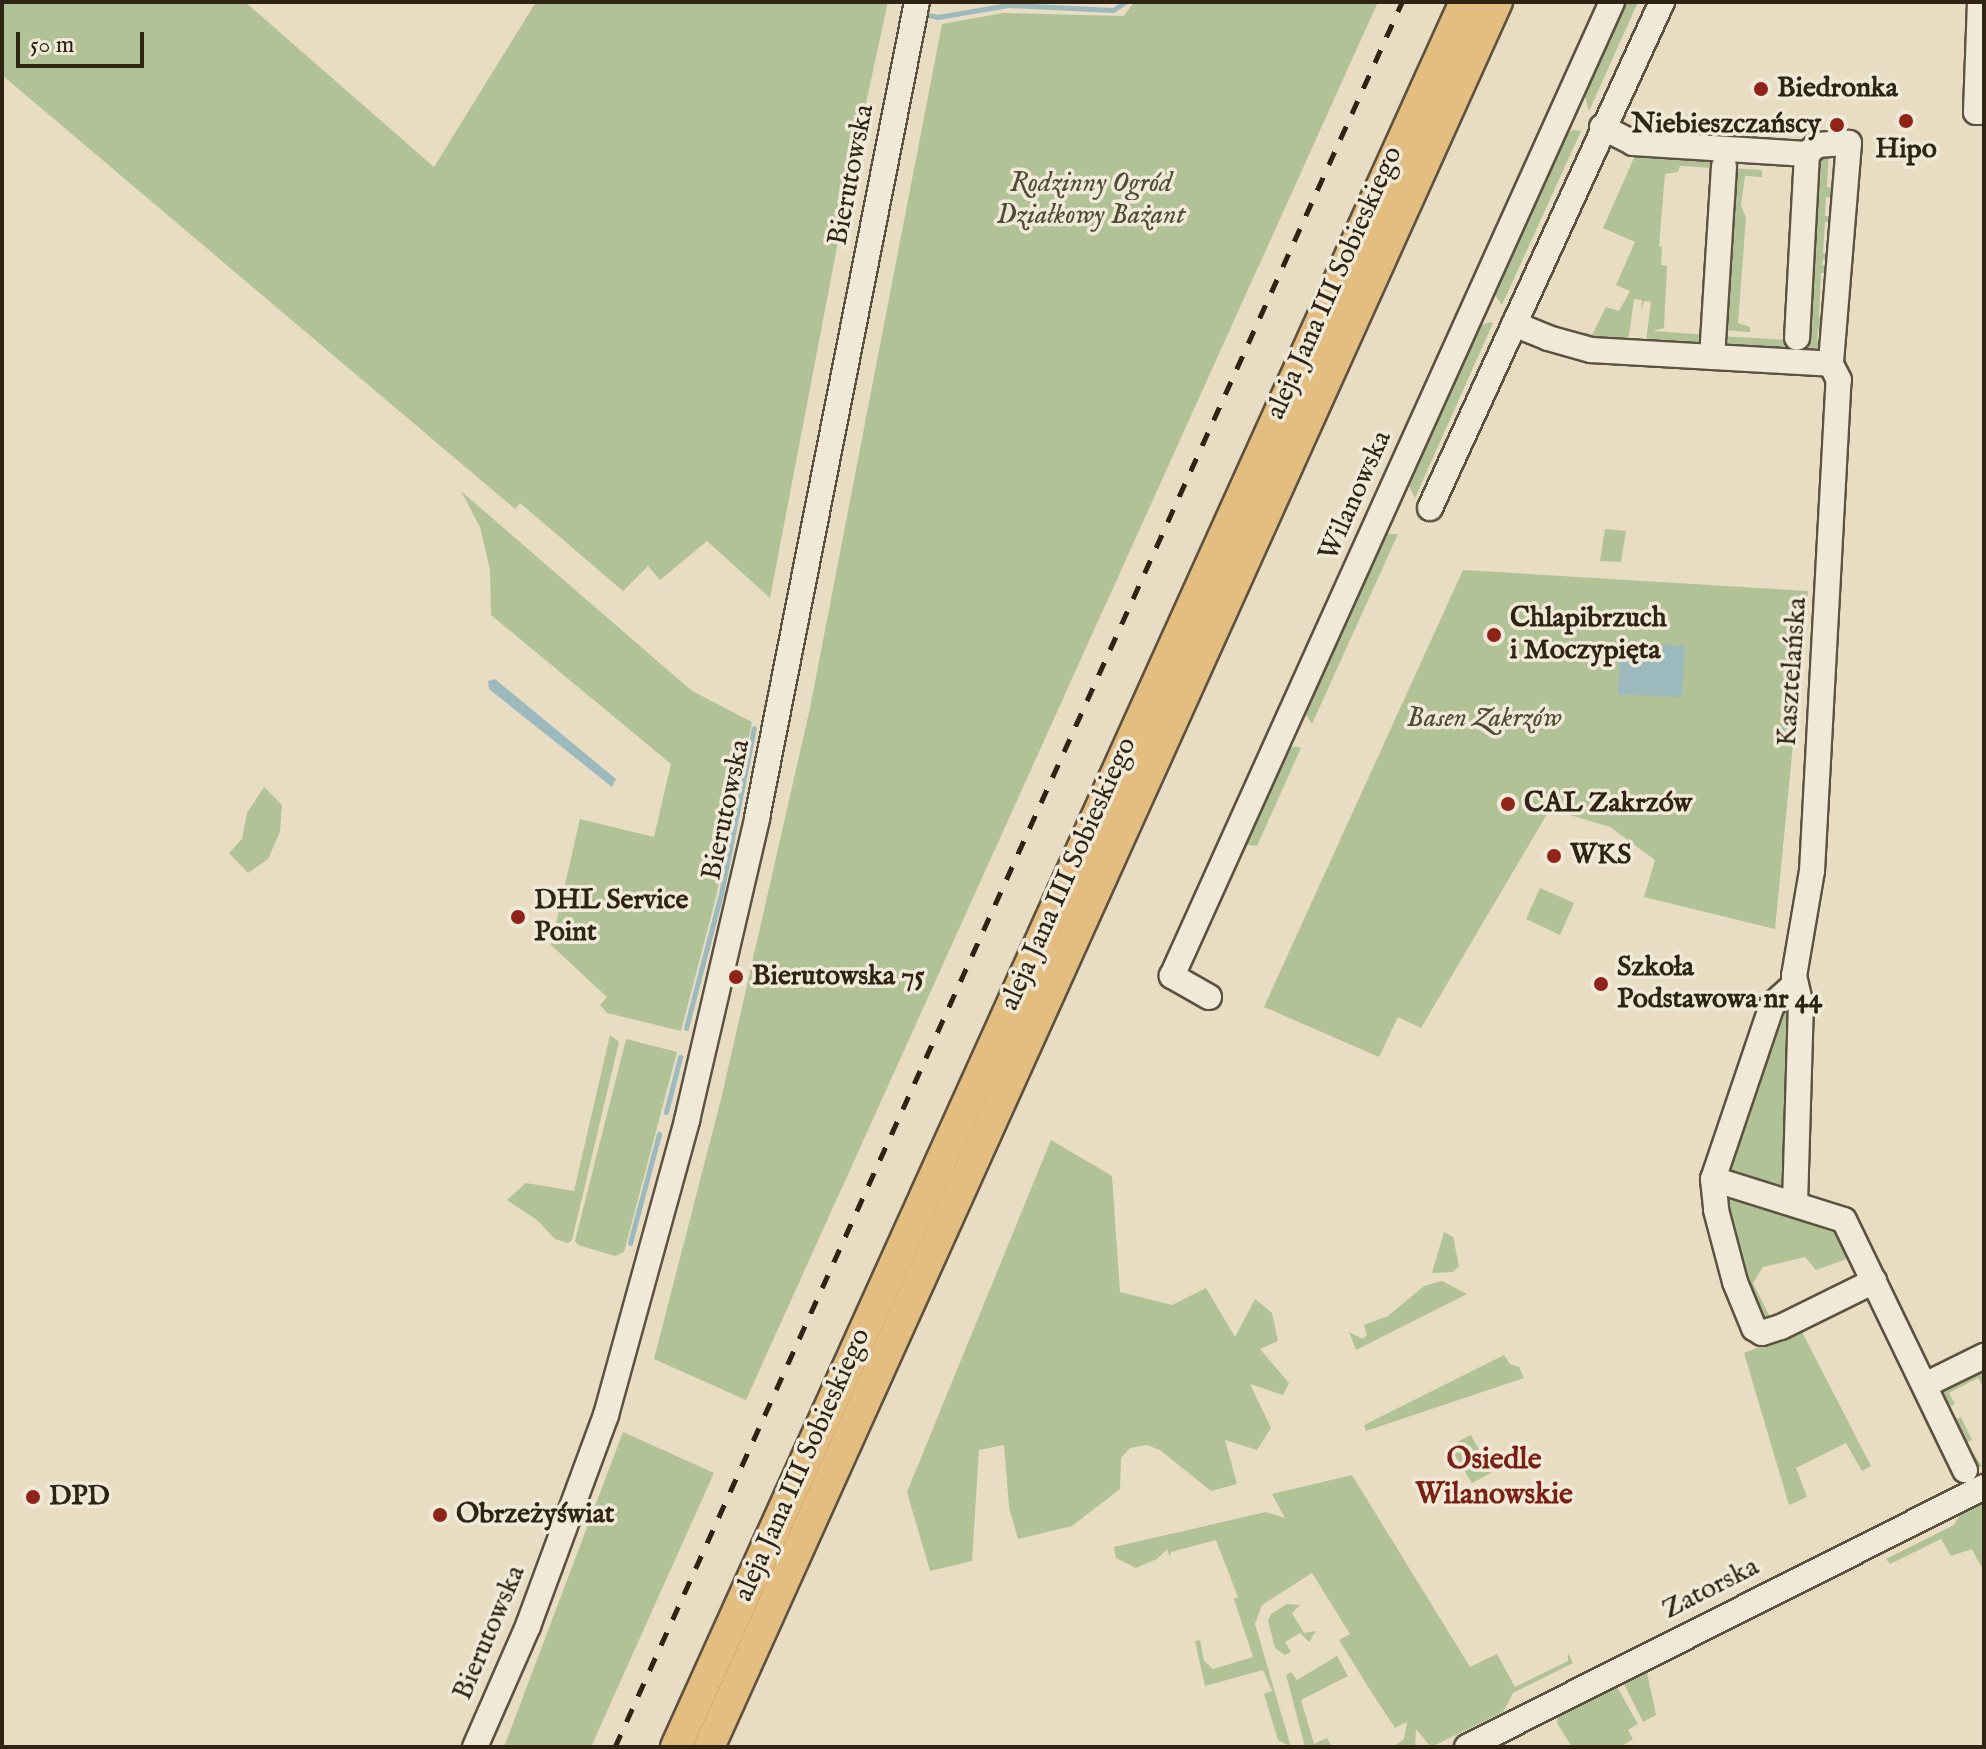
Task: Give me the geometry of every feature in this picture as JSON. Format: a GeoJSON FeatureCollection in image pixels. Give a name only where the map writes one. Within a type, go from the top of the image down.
{"type":"FeatureCollection","features":[{"type":"Feature","properties":{"kind":"main road","name":"aleja Jana III Sobieskiego"},"geometry":{"type":"LineString","coordinates":[[676,1747],[1465,2]]}},
{"type":"Feature","properties":{"kind":"main road","name":"aleja Jana III Sobieskiego"},"geometry":{"type":"LineString","coordinates":[[709,1747],[1497,2]]}},
{"type":"Feature","properties":{"kind":"street","name":"Bierutowska"},"geometry":{"type":"LineString","coordinates":[[475,1747],[528,1626],[606,1415],[687,1120],[757,818],[917,2]]}},
{"type":"Feature","properties":{"kind":"street","name":"Wilanowska"},"geometry":{"type":"LineString","coordinates":[[1209,997],[1172,976],[1612,2]]}},
{"type":"Feature","properties":{"kind":"street"},"geometry":{"type":"LineString","coordinates":[[1430,508],[1602,127],[1662,2]]}},
{"type":"Feature","properties":{"kind":"street"},"geometry":{"type":"LineString","coordinates":[[1980,2],[1976,112],[1984,112]]}},
{"type":"Feature","properties":{"kind":"street"},"geometry":{"type":"LineString","coordinates":[[1602,127],[1633,143],[1807,154],[1797,338]]}},
{"type":"Feature","properties":{"kind":"street","name":"Kasztelańska"},"geometry":{"type":"LineString","coordinates":[[1795,1204],[1801,1006],[1794,985],[1812,871],[1839,380],[1831,364],[1849,143],[1817,145],[1807,154]]}},
{"type":"Feature","properties":{"kind":"street"},"geometry":{"type":"LineString","coordinates":[[1712,357],[1724,166]]}},
{"type":"Feature","properties":{"kind":"street"},"geometry":{"type":"LineString","coordinates":[[1514,324],[1591,350],[1831,364]]}},
{"type":"Feature","properties":{"kind":"street"},"geometry":{"type":"LineString","coordinates":[[1794,985],[1772,1005],[1713,1179],[1716,1210],[1735,1282],[1754,1328],[1762,1333],[1781,1327],[1874,1281]]}},
{"type":"Feature","properties":{"kind":"street"},"geometry":{"type":"LineString","coordinates":[[1713,1179],[1844,1220],[1965,1470]]}},
{"type":"Feature","properties":{"kind":"street"},"geometry":{"type":"LineString","coordinates":[[1925,1385],[1984,1356]]}},
{"type":"Feature","properties":{"kind":"street","name":"Zatorska"},"geometry":{"type":"LineString","coordinates":[[1483,1743],[1984,1487]]}},
{"type":"Feature","properties":{"kind":"green space"},"geometry":{"type":"Polygon","coordinates":[[[2,2],[245,2],[434,167],[536,2],[888,2],[854,158],[770,598],[707,541],[660,580],[648,566],[623,591],[520,503],[515,509],[2,75],[2,2]]]}},
{"type":"Feature","properties":{"kind":"green space","name":"Rodzinny Ogród Działkowy Bażant"},"geometry":{"type":"Polygon","coordinates":[[[1134,2],[1378,2],[746,1400],[654,1359],[722,1095],[810,708],[942,24],[1003,13],[1124,16],[1134,2]]]}},
{"type":"Feature","properties":{"kind":"green space"},"geometry":{"type":"Polygon","coordinates":[[[1622,2],[1638,2],[1589,111],[1584,93],[1622,2]]]}},
{"type":"Feature","properties":{"kind":"green space"},"geometry":{"type":"Polygon","coordinates":[[[1573,130],[1581,131],[1502,305],[1495,295],[1496,285],[1561,138],[1573,130]]]}},
{"type":"Feature","properties":{"kind":"green space"},"geometry":{"type":"Polygon","coordinates":[[[1829,150],[1827,187],[1840,189],[1839,198],[1826,197],[1825,216],[1838,217],[1838,222],[1825,222],[1823,253],[1836,254],[1835,260],[1823,259],[1822,265],[1835,266],[1834,274],[1821,273],[1819,317],[1831,319],[1831,329],[1818,329],[1817,341],[1830,343],[1824,353],[1725,345],[1719,336],[1790,340],[1783,347],[1809,349],[1820,172],[1812,171],[1812,156],[1829,150]]]}},
{"type":"Feature","properties":{"kind":"green space"},"geometry":{"type":"Polygon","coordinates":[[[1637,151],[1708,154],[1716,161],[1713,168],[1680,166],[1678,172],[1665,174],[1659,246],[1662,247],[1661,265],[1667,266],[1664,328],[1653,331],[1709,335],[1698,346],[1650,348],[1651,341],[1646,341],[1651,302],[1644,301],[1641,311],[1642,300],[1634,299],[1628,342],[1581,342],[1585,332],[1592,335],[1606,307],[1619,311],[1630,291],[1616,285],[1635,242],[1603,228],[1637,151]]]}},
{"type":"Feature","properties":{"kind":"green space"},"geometry":{"type":"Polygon","coordinates":[[[1730,168],[1762,170],[1762,177],[1745,176],[1741,205],[1746,218],[1738,323],[1750,327],[1750,332],[1784,334],[1786,313],[1792,313],[1793,335],[1720,330],[1730,168]]]}},
{"type":"Feature","properties":{"kind":"green space"},"geometry":{"type":"Polygon","coordinates":[[[1493,323],[1415,498],[1408,484],[1410,475],[1478,327],[1493,323]]]}},
{"type":"Feature","properties":{"kind":"green space"},"geometry":{"type":"Polygon","coordinates":[[[461,491],[692,691],[752,722],[716,897],[681,1031],[607,1013],[600,1005],[607,997],[551,945],[580,819],[654,837],[671,764],[491,615],[490,570],[480,527],[461,491]]]}},
{"type":"Feature","properties":{"kind":"green space"},"geometry":{"type":"Polygon","coordinates":[[[1605,529],[1626,531],[1621,562],[1600,561],[1605,529]]]}},
{"type":"Feature","properties":{"kind":"green space"},"geometry":{"type":"Polygon","coordinates":[[[1387,534],[1398,534],[1312,724],[1304,712],[1380,540],[1387,534]]]}},
{"type":"Feature","properties":{"kind":"green space","name":"Basen Zakrzów"},"geometry":{"type":"Polygon","coordinates":[[[1463,570],[1808,591],[1775,929],[1644,897],[1655,860],[1610,827],[1550,809],[1421,1028],[1398,1017],[1379,1057],[1264,1007],[1463,570]]]}},
{"type":"Feature","properties":{"kind":"green space"},"geometry":{"type":"Polygon","coordinates":[[[1295,746],[1301,748],[1257,846],[1242,844],[1283,753],[1295,746]]]}},
{"type":"Feature","properties":{"kind":"green space"},"geometry":{"type":"Polygon","coordinates":[[[264,787],[282,805],[280,832],[268,859],[248,873],[229,853],[242,839],[247,813],[264,787]]]}},
{"type":"Feature","properties":{"kind":"green space"},"geometry":{"type":"Polygon","coordinates":[[[1540,888],[1574,903],[1560,935],[1526,919],[1540,888]]]}},
{"type":"Feature","properties":{"kind":"green space"},"geometry":{"type":"Polygon","coordinates":[[[1789,1005],[1793,1008],[1784,1187],[1779,1190],[1730,1176],[1724,1162],[1777,1011],[1789,1005]]]}},
{"type":"Feature","properties":{"kind":"green space"},"geometry":{"type":"Polygon","coordinates":[[[610,1035],[619,1042],[572,1240],[568,1243],[555,1239],[537,1220],[507,1200],[526,1183],[574,1191],[610,1035]]]}},
{"type":"Feature","properties":{"kind":"green space"},"geometry":{"type":"Polygon","coordinates":[[[626,1039],[677,1052],[624,1252],[615,1256],[578,1245],[575,1241],[626,1039]]]}},
{"type":"Feature","properties":{"kind":"green space"},"geometry":{"type":"Polygon","coordinates":[[[1051,1140],[1112,1176],[1120,1292],[1172,1305],[1206,1288],[1235,1337],[1255,1299],[1272,1313],[1278,1341],[1260,1349],[1289,1383],[1283,1395],[1250,1384],[1271,1428],[1257,1450],[1225,1440],[1237,1484],[1211,1491],[1160,1450],[1147,1445],[1130,1448],[1121,1458],[1120,1489],[1072,1526],[1018,1539],[1009,1507],[1004,1445],[979,1450],[972,1561],[930,1571],[907,1492],[1051,1140]]]}},
{"type":"Feature","properties":{"kind":"green space"},"geometry":{"type":"Polygon","coordinates":[[[1726,1194],[1838,1234],[1852,1257],[1816,1270],[1805,1257],[1763,1267],[1753,1283],[1774,1325],[1758,1326],[1721,1208],[1726,1194]]]}},
{"type":"Feature","properties":{"kind":"green space"},"geometry":{"type":"Polygon","coordinates":[[[1444,1232],[1453,1237],[1459,1266],[1453,1272],[1432,1273],[1444,1232]]]}},
{"type":"Feature","properties":{"kind":"green space"},"geometry":{"type":"Polygon","coordinates":[[[1442,1281],[1467,1294],[1356,1350],[1349,1332],[1363,1339],[1367,1335],[1364,1325],[1388,1316],[1424,1286],[1442,1281]]]}},
{"type":"Feature","properties":{"kind":"green space"},"geometry":{"type":"Polygon","coordinates":[[[1801,1330],[1871,1466],[1862,1471],[1846,1443],[1796,1468],[1807,1497],[1789,1505],[1744,1353],[1801,1330]]]}},
{"type":"Feature","properties":{"kind":"green space"},"geometry":{"type":"Polygon","coordinates":[[[1504,1355],[1510,1364],[1519,1367],[1524,1378],[1366,1431],[1364,1425],[1504,1355]]]}},
{"type":"Feature","properties":{"kind":"green space"},"geometry":{"type":"Polygon","coordinates":[[[1984,1366],[1984,1389],[1978,1378],[1949,1393],[1955,1404],[1949,1407],[1955,1419],[1961,1417],[1972,1440],[1966,1443],[1982,1466],[1974,1469],[1939,1392],[1941,1387],[1984,1366]]]}},
{"type":"Feature","properties":{"kind":"green space"},"geometry":{"type":"Polygon","coordinates":[[[623,1432],[714,1473],[591,1747],[504,1747],[623,1432]]]}},
{"type":"Feature","properties":{"kind":"green space"},"geometry":{"type":"Polygon","coordinates":[[[1471,1435],[1491,1473],[1472,1483],[1449,1446],[1471,1435]]]}},
{"type":"Feature","properties":{"kind":"green space"},"geometry":{"type":"Polygon","coordinates":[[[1352,1475],[1470,1667],[1497,1654],[1515,1687],[1568,1661],[1568,1653],[1573,1663],[1513,1693],[1503,1712],[1431,1747],[1416,1729],[1415,1747],[1393,1747],[1404,1739],[1407,1722],[1395,1728],[1372,1693],[1339,1640],[1350,1634],[1312,1573],[1262,1605],[1255,1624],[1291,1747],[1278,1740],[1264,1694],[1272,1691],[1263,1670],[1205,1686],[1195,1641],[1200,1640],[1204,1661],[1213,1669],[1253,1657],[1234,1599],[1238,1597],[1216,1540],[1171,1552],[1170,1557],[1167,1549],[1157,1559],[1136,1568],[1116,1558],[1114,1547],[1266,1512],[1285,1518],[1272,1494],[1352,1475]]]}},
{"type":"Feature","properties":{"kind":"green space"},"geometry":{"type":"Polygon","coordinates":[[[1984,1502],[1984,1572],[1972,1549],[1951,1556],[1941,1539],[1890,1564],[1886,1559],[1954,1525],[1960,1514],[1984,1502]]]}},
{"type":"Feature","properties":{"kind":"green space"},"geometry":{"type":"Polygon","coordinates":[[[1287,1604],[1300,1605],[1292,1613],[1304,1633],[1316,1631],[1309,1642],[1300,1633],[1285,1642],[1291,1652],[1285,1655],[1275,1648],[1268,1621],[1271,1614],[1287,1604]]]}},
{"type":"Feature","properties":{"kind":"green space"},"geometry":{"type":"Polygon","coordinates":[[[1337,1656],[1348,1676],[1301,1700],[1314,1744],[1327,1738],[1332,1747],[1305,1747],[1286,1675],[1291,1672],[1297,1680],[1337,1656]]]}},
{"type":"Feature","properties":{"kind":"green space"},"geometry":{"type":"Polygon","coordinates":[[[1647,1672],[1656,1715],[1643,1722],[1624,1684],[1647,1672]]]}},
{"type":"Feature","properties":{"kind":"green space"},"geometry":{"type":"Polygon","coordinates":[[[1617,1687],[1638,1724],[1628,1730],[1633,1739],[1621,1747],[1572,1747],[1557,1723],[1558,1717],[1617,1687]]]}},
{"type":"Feature","properties":{"kind":"water"},"geometry":{"type":"Polygon","coordinates":[[[1621,642],[1685,646],[1682,697],[1618,694],[1621,642]]]}},
{"type":"Feature","properties":{"kind":"water"},"geometry":{"type":"Polygon","coordinates":[[[495,679],[616,779],[612,787],[489,689],[488,681],[495,679]]]}},
{"type":"Feature","properties":{"kind":"waterway"},"geometry":{"type":"LineString","coordinates":[[928,15],[938,17],[1008,5],[1113,10],[1125,2]]}},
{"type":"Feature","properties":{"kind":"waterway"},"geometry":{"type":"LineString","coordinates":[[686,1028],[721,894],[754,728]]}},
{"type":"Feature","properties":{"kind":"waterway"},"geometry":{"type":"LineString","coordinates":[[666,1112],[680,1057]]}},
{"type":"Feature","properties":{"kind":"waterway"},"geometry":{"type":"LineString","coordinates":[[630,1243],[659,1134]]}},
{"type":"Feature","properties":{"kind":"railway"},"geometry":{"type":"LineString","coordinates":[[615,1747],[1402,2]]}},
{"type":"Feature","properties":{"kind":"place","name":"Biedronka"},"geometry":{"type":"Point","coordinates":[1761,89]}},
{"type":"Feature","properties":{"kind":"place","name":"Hipo"},"geometry":{"type":"Point","coordinates":[1906,121]}},
{"type":"Feature","properties":{"kind":"place","name":"Niebieszczańscy"},"geometry":{"type":"Point","coordinates":[1837,125]}},
{"type":"Feature","properties":{"kind":"place","name":"Chlapibrzuch i Moczypięta"},"geometry":{"type":"Point","coordinates":[1494,635]}},
{"type":"Feature","properties":{"kind":"place","name":"CAL Zakrzów"},"geometry":{"type":"Point","coordinates":[1508,804]}},
{"type":"Feature","properties":{"kind":"place","name":"WKS"},"geometry":{"type":"Point","coordinates":[1554,856]}},
{"type":"Feature","properties":{"kind":"place","name":"DHL Service Point"},"geometry":{"type":"Point","coordinates":[518,917]}},
{"type":"Feature","properties":{"kind":"place","name":"Bierutowska 75"},"geometry":{"type":"Point","coordinates":[736,977]}},
{"type":"Feature","properties":{"kind":"place","name":"Szkoła Podstawowa nr 44"},"geometry":{"type":"Point","coordinates":[1601,984]}},
{"type":"Feature","properties":{"kind":"place","name":"DPD"},"geometry":{"type":"Point","coordinates":[33,1497]}},
{"type":"Feature","properties":{"kind":"place","name":"Obrzeżyświat"},"geometry":{"type":"Point","coordinates":[440,1515]}},
{"type":"Feature","properties":{"kind":"district","name":"Osiedle Wilanowskie"},"geometry":{"type":"Point","coordinates":[1494,1477]}}]}
